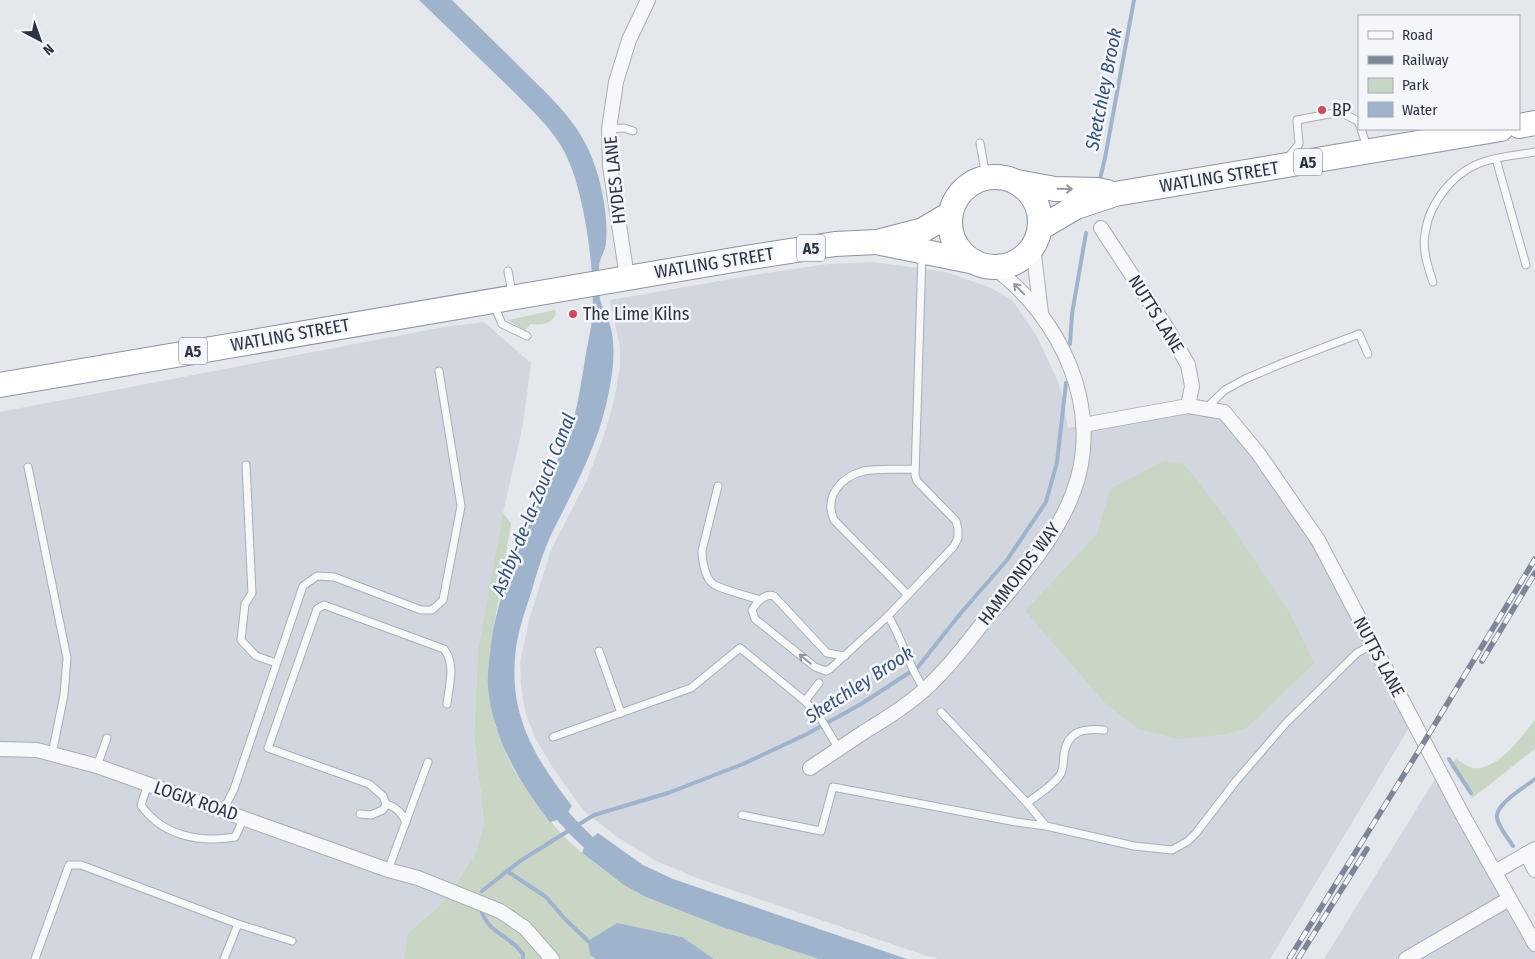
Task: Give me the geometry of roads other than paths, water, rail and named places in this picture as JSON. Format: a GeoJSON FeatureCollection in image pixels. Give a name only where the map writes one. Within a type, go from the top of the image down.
{"type":"FeatureCollection","features":[{"type":"Feature","properties":{"kind":"highway"},"geometry":{"type":"LineString","coordinates":[[1520,126],[1535,123]]}},
{"type":"Feature","properties":{"kind":"highway","name":"WATLING STREET"},"geometry":{"type":"LineString","coordinates":[[1037,238],[1076,207],[1116,194],[1279,168],[1494,130]]}},
{"type":"Feature","properties":{"kind":"highway","name":"A5"},"geometry":{"type":"LineString","coordinates":[[986,177],[996,176],[1017,182]]}},
{"type":"Feature","properties":{"kind":"highway"},"geometry":{"type":"LineString","coordinates":[[984,265],[963,254],[954,242],[950,228],[950,214],[962,190],[973,182],[986,177]]}},
{"type":"Feature","properties":{"kind":"highway"},"geometry":{"type":"LineString","coordinates":[[1017,182],[1028,190],[1036,201],[1040,214],[1037,238]]}},
{"type":"Feature","properties":{"kind":"highway","name":"WATLING STREET"},"geometry":{"type":"LineString","coordinates":[[1017,182],[1055,189],[1097,190],[1116,194]]}},
{"type":"Feature","properties":{"kind":"highway","name":"WATLING STREET"},"geometry":{"type":"LineString","coordinates":[[0,385],[580,285],[836,244],[877,242],[923,230],[950,214]]}},
{"type":"Feature","properties":{"kind":"highway","name":"A5"},"geometry":{"type":"LineString","coordinates":[[984,265],[1008,265],[1022,258],[1037,238]]}},
{"type":"Feature","properties":{"kind":"highway","name":"WATLING STREET"},"geometry":{"type":"LineString","coordinates":[[877,242],[984,265]]}},
{"type":"Feature","properties":{"kind":"street","name":"HYDES LANE"},"geometry":{"type":"LineString","coordinates":[[619,279],[609,130],[616,82],[629,40],[648,0]]}},
{"type":"Feature","properties":{"kind":"street","name":"NUTTS LANE"},"geometry":{"type":"LineString","coordinates":[[1101,228],[1168,330],[1188,365],[1192,386],[1188,406]]}},
{"type":"Feature","properties":{"kind":"street","name":"HAMMONDS WAY"},"geometry":{"type":"LineString","coordinates":[[1037,238],[1041,314]]}},
{"type":"Feature","properties":{"kind":"street","name":"HAMMONDS WAY"},"geometry":{"type":"LineString","coordinates":[[810,768],[837,744],[890,716],[921,685],[1003,598],[1056,527],[1073,493],[1082,455],[1083,425],[1075,378],[1064,351],[1041,314],[1018,288],[984,265]]}},
{"type":"Feature","properties":{"kind":"street","name":"NUTTS LANE"},"geometry":{"type":"LineString","coordinates":[[1083,425],[1188,406],[1224,412],[1258,453],[1318,540],[1494,872],[1535,944]]}},
{"type":"Feature","properties":{"kind":"street","name":"LOGIX ROAD"},"geometry":{"type":"LineString","coordinates":[[0,748],[37,750],[97,766],[388,870],[418,878],[500,911],[525,928],[552,959]]}},
{"type":"Feature","properties":{"kind":"street"},"geometry":{"type":"LineString","coordinates":[[1494,872],[1531,851],[1535,870]]}},
{"type":"Feature","properties":{"kind":"street"},"geometry":{"type":"LineString","coordinates":[[1406,959],[1509,898]]}},
{"type":"Feature","properties":{"kind":"lane"},"geometry":{"type":"LineString","coordinates":[[1279,168],[1298,144],[1297,120],[1340,112],[1358,122]]}},
{"type":"Feature","properties":{"kind":"lane"},"geometry":{"type":"LineString","coordinates":[[609,130],[624,128],[633,130]]}},
{"type":"Feature","properties":{"kind":"lane"},"geometry":{"type":"LineString","coordinates":[[1361,130],[1368,152]]}},
{"type":"Feature","properties":{"kind":"lane"},"geometry":{"type":"LineString","coordinates":[[980,143],[986,177]]}},
{"type":"Feature","properties":{"kind":"lane"},"geometry":{"type":"LineString","coordinates":[[1433,282],[1425,255],[1424,234],[1430,214],[1440,194],[1474,166],[1496,159],[1535,152]]}},
{"type":"Feature","properties":{"kind":"lane"},"geometry":{"type":"LineString","coordinates":[[1496,159],[1526,265]]}},
{"type":"Feature","properties":{"kind":"lane"},"geometry":{"type":"LineString","coordinates":[[844,656],[827,653],[774,596],[766,596],[752,610],[755,619],[815,667],[826,671],[830,669],[888,616],[947,554],[958,538],[956,521],[917,481],[914,470],[922,253]]}},
{"type":"Feature","properties":{"kind":"lane"},"geometry":{"type":"LineString","coordinates":[[508,271],[502,298],[502,324],[527,336]]}},
{"type":"Feature","properties":{"kind":"lane"},"geometry":{"type":"LineString","coordinates":[[1205,409],[1225,390],[1245,379],[1359,334],[1368,354]]}},
{"type":"Feature","properties":{"kind":"lane"},"geometry":{"type":"LineString","coordinates":[[223,811],[234,789],[303,586],[317,576],[334,577],[421,610],[432,610],[443,600],[461,506],[439,371]]}},
{"type":"Feature","properties":{"kind":"lane"},"geometry":{"type":"LineString","coordinates":[[246,465],[252,593],[245,604],[241,640],[256,656],[276,664]]}},
{"type":"Feature","properties":{"kind":"lane"},"geometry":{"type":"LineString","coordinates":[[28,467],[67,658],[64,695],[52,754]]}},
{"type":"Feature","properties":{"kind":"lane"},"geometry":{"type":"LineString","coordinates":[[908,595],[834,520],[830,512],[830,503],[833,493],[851,476],[864,471],[914,470]]}},
{"type":"Feature","properties":{"kind":"lane"},"geometry":{"type":"LineString","coordinates":[[718,486],[702,551],[708,577],[713,584],[760,600]]}},
{"type":"Feature","properties":{"kind":"lane"},"geometry":{"type":"LineString","coordinates":[[360,814],[371,815],[383,810],[386,804],[383,796],[370,784],[268,748],[317,609],[324,605],[444,649],[450,656],[451,667],[447,704]]}},
{"type":"Feature","properties":{"kind":"lane"},"geometry":{"type":"LineString","coordinates":[[888,616],[896,629],[921,685]]}},
{"type":"Feature","properties":{"kind":"lane"},"geometry":{"type":"LineString","coordinates":[[742,815],[821,830],[833,787],[1046,826],[1134,846],[1172,850],[1181,846],[1196,833],[1218,803],[1286,723],[1357,653],[1373,644]]}},
{"type":"Feature","properties":{"kind":"lane"},"geometry":{"type":"LineString","coordinates":[[554,737],[691,688],[740,648],[805,701],[821,719],[837,744]]}},
{"type":"Feature","properties":{"kind":"lane"},"geometry":{"type":"LineString","coordinates":[[599,651],[621,713]]}},
{"type":"Feature","properties":{"kind":"lane"},"geometry":{"type":"LineString","coordinates":[[805,701],[819,683]]}},
{"type":"Feature","properties":{"kind":"lane"},"geometry":{"type":"LineString","coordinates":[[941,712],[1046,826]]}},
{"type":"Feature","properties":{"kind":"lane"},"geometry":{"type":"LineString","coordinates":[[1027,804],[1060,774],[1065,747],[1072,736],[1080,730],[1090,728],[1104,730]]}},
{"type":"Feature","properties":{"kind":"lane"},"geometry":{"type":"LineString","coordinates":[[97,766],[107,738]]}},
{"type":"Feature","properties":{"kind":"lane"},"geometry":{"type":"LineString","coordinates":[[388,870],[428,762]]}},
{"type":"Feature","properties":{"kind":"lane"},"geometry":{"type":"LineString","coordinates":[[148,784],[141,805],[157,823],[172,831],[204,839],[235,837],[244,818]]}},
{"type":"Feature","properties":{"kind":"lane"},"geometry":{"type":"LineString","coordinates":[[386,804],[394,806],[401,812],[406,822]]}},
{"type":"Feature","properties":{"kind":"lane"},"geometry":{"type":"LineString","coordinates":[[35,959],[69,865],[81,865],[238,924],[292,941]]}},
{"type":"Feature","properties":{"kind":"lane"},"geometry":{"type":"LineString","coordinates":[[224,959],[238,924]]}},
{"type":"Feature","properties":{"kind":"water"},"geometry":{"type":"Polygon","coordinates":[[[419,0],[452,0],[556,103],[578,131],[594,164],[602,190],[607,230],[605,248],[599,264],[599,288],[600,299],[611,329],[613,342],[613,362],[609,391],[602,421],[593,446],[543,554],[521,625],[516,650],[515,680],[517,701],[528,738],[559,789],[572,806],[564,818],[550,822],[518,775],[501,741],[491,705],[488,676],[494,626],[508,575],[558,459],[573,421],[577,405],[592,320],[593,302],[588,235],[572,170],[555,136],[515,93],[419,0]]]}},
{"type":"Feature","properties":{"kind":"water"},"geometry":{"type":"Polygon","coordinates":[[[598,833],[643,865],[673,879],[907,959],[819,959],[725,928],[646,897],[624,885],[582,853],[586,842],[598,833]]]}},
{"type":"Feature","properties":{"kind":"water"},"geometry":{"type":"Polygon","coordinates":[[[617,923],[682,937],[714,959],[596,959],[590,955],[588,941],[617,923]]]}},
{"type":"Feature","properties":{"kind":"waterway","name":"Sketchley Brook"},"geometry":{"type":"LineString","coordinates":[[1099,183],[1134,0]]}},
{"type":"Feature","properties":{"kind":"waterway","name":"Sketchley Brook"},"geometry":{"type":"LineString","coordinates":[[1070,344],[1072,314],[1086,233]]}},
{"type":"Feature","properties":{"kind":"waterway","name":"Sketchley Brook"},"geometry":{"type":"LineString","coordinates":[[482,891],[520,861],[594,815],[668,793],[743,764],[807,734],[861,704],[918,667],[960,614],[1007,560],[1046,502],[1057,462],[1066,383]]}},
{"type":"Feature","properties":{"kind":"waterway"},"geometry":{"type":"LineString","coordinates":[[1449,759],[1471,793]]}},
{"type":"Feature","properties":{"kind":"waterway"},"geometry":{"type":"LineString","coordinates":[[1513,846],[1500,825],[1497,813],[1505,802],[1535,779]]}},
{"type":"Feature","properties":{"kind":"waterway","name":"Ashby-de-la-Zouch Canal"},"geometry":{"type":"LineString","coordinates":[[553,804],[575,830],[600,852]]}},
{"type":"Feature","properties":{"kind":"waterway"},"geometry":{"type":"LineString","coordinates":[[507,871],[546,897],[588,941]]}},
{"type":"Feature","properties":{"kind":"waterway"},"geometry":{"type":"LineString","coordinates":[[482,913],[491,927],[513,943],[523,954],[523,959]]}},
{"type":"Feature","properties":{"kind":"railway"},"geometry":{"type":"LineString","coordinates":[[1289,959],[1535,559]]}},
{"type":"Feature","properties":{"kind":"railway"},"geometry":{"type":"LineString","coordinates":[[1482,661],[1535,573]]}},
{"type":"Feature","properties":{"kind":"railway"},"geometry":{"type":"LineString","coordinates":[[1298,959],[1367,849]]}},
{"type":"Feature","properties":{"kind":"place","name":"BP"},"geometry":{"type":"Point","coordinates":[1322,110]}},
{"type":"Feature","properties":{"kind":"place","name":"The Lime Kilns"},"geometry":{"type":"Point","coordinates":[573,314]}}]}
